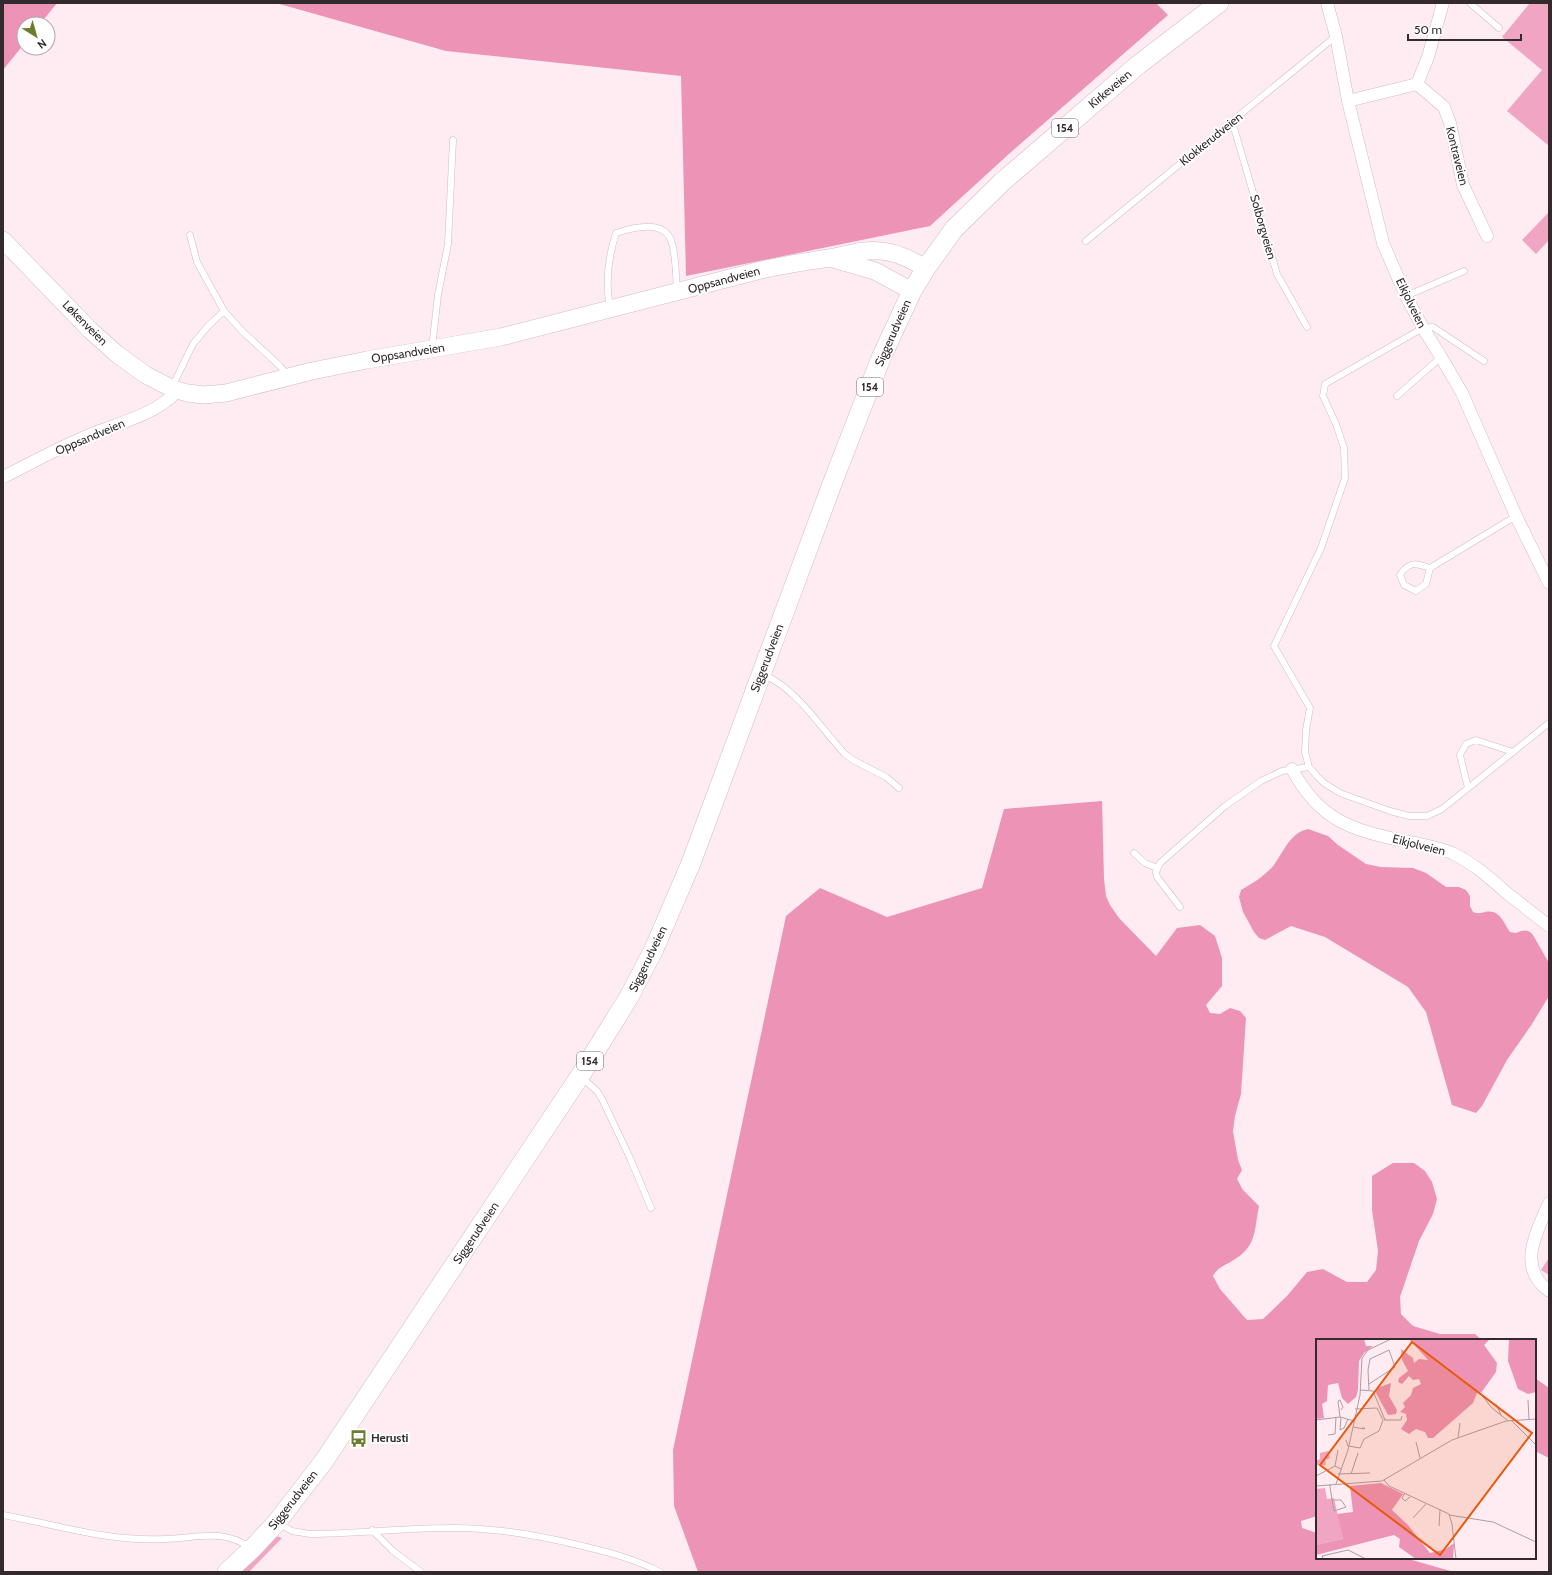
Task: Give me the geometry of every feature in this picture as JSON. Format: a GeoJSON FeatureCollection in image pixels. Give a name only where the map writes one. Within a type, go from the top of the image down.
{"type":"FeatureCollection","features":[{"type":"Feature","properties":{"kind":"main road","name":"Kirkeveien"},"geometry":{"type":"LineString","coordinates":[[926,268],[954,229],[1002,182],[1133,69],[1219,3]]}},
{"type":"Feature","properties":{"kind":"main road","name":"Løkenveien"},"geometry":{"type":"LineString","coordinates":[[3,240],[86,325],[118,355],[146,375],[175,389]]}},
{"type":"Feature","properties":{"kind":"main road","name":"Oppsandveien"},"geometry":{"type":"LineString","coordinates":[[175,389],[204,395],[226,393],[289,377],[367,360],[501,337],[611,310],[777,266],[829,258],[852,252],[880,250],[903,257],[926,268]]}},
{"type":"Feature","properties":{"kind":"main road","name":"Oppsandveien"},"geometry":{"type":"LineString","coordinates":[[829,258],[875,271],[912,291]]}},
{"type":"Feature","properties":{"kind":"main road","name":"Siggerudveien"},"geometry":{"type":"LineString","coordinates":[[227,1572],[252,1549],[276,1522],[324,1461],[580,1076],[629,997],[666,923],[691,863],[870,386],[912,291],[926,268]]}},
{"type":"Feature","properties":{"kind":"street","name":"Eikjolveien"},"geometry":{"type":"LineString","coordinates":[[1327,3],[1336,36],[1348,102],[1382,243],[1406,296],[1423,328],[1462,393],[1516,516],[1546,568],[1549,583]]}},
{"type":"Feature","properties":{"kind":"street"},"geometry":{"type":"LineString","coordinates":[[1348,102],[1416,84],[1428,56],[1443,3]]}},
{"type":"Feature","properties":{"kind":"street","name":"Kontraveien"},"geometry":{"type":"LineString","coordinates":[[1416,84],[1444,107],[1450,123],[1464,185],[1487,236]]}},
{"type":"Feature","properties":{"kind":"street","name":"Oppsandveien"},"geometry":{"type":"LineString","coordinates":[[3,477],[90,434],[134,418],[164,404],[175,389]]}},
{"type":"Feature","properties":{"kind":"street","name":"Eikjolveien"},"geometry":{"type":"LineString","coordinates":[[1292,769],[1298,782],[1314,801],[1333,818],[1356,829],[1430,846],[1459,857],[1481,872],[1549,926]]}},
{"type":"Feature","properties":{"kind":"street"},"geometry":{"type":"LineString","coordinates":[[1549,1203],[1533,1242],[1531,1267],[1536,1278],[1549,1291]]}},
{"type":"Feature","properties":{"kind":"lane"},"geometry":{"type":"LineString","coordinates":[[1470,3],[1499,28]]}},
{"type":"Feature","properties":{"kind":"lane","name":"Klokkerudveien"},"geometry":{"type":"LineString","coordinates":[[1086,241],[1336,36]]}},
{"type":"Feature","properties":{"kind":"lane","name":"Solborgveien"},"geometry":{"type":"LineString","coordinates":[[1232,121],[1277,274],[1307,327]]}},
{"type":"Feature","properties":{"kind":"lane"},"geometry":{"type":"LineString","coordinates":[[431,350],[438,295],[448,244],[453,140]]}},
{"type":"Feature","properties":{"kind":"lane"},"geometry":{"type":"LineString","coordinates":[[611,310],[607,291],[610,251],[616,233],[627,229],[653,227],[663,230],[670,238],[673,247],[677,292]]}},
{"type":"Feature","properties":{"kind":"lane"},"geometry":{"type":"LineString","coordinates":[[190,235],[197,262],[224,311],[242,331],[280,366],[289,377]]}},
{"type":"Feature","properties":{"kind":"lane"},"geometry":{"type":"LineString","coordinates":[[1406,296],[1464,272]]}},
{"type":"Feature","properties":{"kind":"lane"},"geometry":{"type":"LineString","coordinates":[[175,389],[193,344],[209,325],[224,311]]}},
{"type":"Feature","properties":{"kind":"lane"},"geometry":{"type":"LineString","coordinates":[[1484,361],[1433,326],[1423,328],[1325,384],[1323,396],[1336,424],[1344,448],[1345,478],[1321,548],[1274,646],[1310,708],[1306,730],[1305,752],[1309,767],[1324,783],[1340,793],[1390,811],[1409,816],[1427,816],[1442,809],[1549,723]]}},
{"type":"Feature","properties":{"kind":"lane"},"geometry":{"type":"LineString","coordinates":[[1397,396],[1441,356]]}},
{"type":"Feature","properties":{"kind":"lane"},"geometry":{"type":"LineString","coordinates":[[1430,568],[1417,563],[1405,567],[1400,575],[1404,585],[1416,591],[1426,584],[1430,568],[1516,516]]}},
{"type":"Feature","properties":{"kind":"lane"},"geometry":{"type":"LineString","coordinates":[[761,674],[777,682],[793,693],[849,757],[886,777],[899,788]]}},
{"type":"Feature","properties":{"kind":"lane"},"geometry":{"type":"LineString","coordinates":[[1468,788],[1460,755],[1466,744],[1476,740],[1513,752]]}},
{"type":"Feature","properties":{"kind":"lane"},"geometry":{"type":"LineString","coordinates":[[1180,906],[1159,882],[1156,872],[1163,860],[1177,846],[1225,806],[1272,775],[1292,769],[1309,767]]}},
{"type":"Feature","properties":{"kind":"lane"},"geometry":{"type":"LineString","coordinates":[[1134,853],[1145,863],[1157,868]]}},
{"type":"Feature","properties":{"kind":"lane"},"geometry":{"type":"LineString","coordinates":[[580,1076],[597,1091],[602,1099],[630,1158],[651,1208]]}},
{"type":"Feature","properties":{"kind":"lane"},"geometry":{"type":"LineString","coordinates":[[3,1515],[87,1533],[129,1538],[159,1540],[211,1535],[222,1536],[241,1542],[252,1549]]}},
{"type":"Feature","properties":{"kind":"lane"},"geometry":{"type":"LineString","coordinates":[[276,1522],[292,1531],[310,1534],[372,1530],[447,1528],[502,1530],[559,1540],[610,1552],[641,1562],[660,1572]]}},
{"type":"Feature","properties":{"kind":"lane"},"geometry":{"type":"LineString","coordinates":[[372,1530],[393,1551],[421,1572]]}},
{"type":"Feature","properties":{"kind":"shaded area"},"geometry":{"type":"Polygon","coordinates":[[[3,3],[57,3],[46,16],[16,16],[16,54],[3,70],[3,3]]]}},
{"type":"Feature","properties":{"kind":"shaded area"},"geometry":{"type":"Polygon","coordinates":[[[276,3],[1156,3],[1168,15],[1010,153],[930,226],[686,276],[681,76],[446,51],[276,3]]]}},
{"type":"Feature","properties":{"kind":"shaded area"},"geometry":{"type":"Polygon","coordinates":[[[1530,3],[1549,3],[1549,146],[1507,111],[1542,70],[1502,37],[1530,3]]]}},
{"type":"Feature","properties":{"kind":"shaded area"},"geometry":{"type":"Polygon","coordinates":[[[1549,212],[1549,240],[1536,254],[1522,240],[1549,212]]]}},
{"type":"Feature","properties":{"kind":"shaded area"},"geometry":{"type":"Polygon","coordinates":[[[1102,801],[1104,879],[1106,896],[1119,918],[1156,956],[1177,928],[1200,925],[1215,936],[1222,958],[1222,986],[1206,1005],[1210,1013],[1220,1014],[1230,1008],[1240,1011],[1246,1018],[1241,1094],[1235,1116],[1233,1131],[1238,1160],[1242,1170],[1237,1179],[1243,1190],[1259,1206],[1255,1231],[1250,1244],[1240,1256],[1219,1269],[1213,1276],[1220,1289],[1247,1320],[1263,1319],[1287,1296],[1307,1272],[1323,1269],[1347,1282],[1367,1282],[1376,1270],[1378,1251],[1372,1210],[1372,1176],[1393,1163],[1414,1163],[1425,1171],[1432,1182],[1437,1199],[1433,1214],[1419,1241],[1400,1297],[1401,1314],[1413,1326],[1440,1334],[1475,1334],[1481,1339],[1316,1339],[1316,1516],[1301,1521],[1302,1528],[1316,1533],[1316,1559],[1408,1559],[1454,1572],[698,1572],[674,1506],[673,1450],[786,916],[820,888],[887,917],[982,888],[1004,809],[1102,801]]]}},
{"type":"Feature","properties":{"kind":"shaded area"},"geometry":{"type":"Polygon","coordinates":[[[1308,829],[1328,836],[1338,845],[1366,864],[1381,867],[1413,868],[1426,873],[1446,887],[1459,887],[1466,890],[1470,896],[1470,906],[1473,912],[1494,912],[1498,914],[1510,932],[1516,933],[1525,931],[1533,935],[1549,963],[1549,996],[1507,1060],[1482,1106],[1476,1113],[1452,1105],[1426,1012],[1408,987],[1325,937],[1291,926],[1265,940],[1259,938],[1254,932],[1243,912],[1239,897],[1241,890],[1254,882],[1274,865],[1296,834],[1308,829]]]}},
{"type":"Feature","properties":{"kind":"shaded area"},"geometry":{"type":"Polygon","coordinates":[[[1549,1258],[1549,1275],[1541,1270],[1549,1258]]]}},
{"type":"Feature","properties":{"kind":"shaded area"},"geometry":{"type":"Polygon","coordinates":[[[1536,1379],[1549,1388],[1549,1458],[1536,1452],[1536,1379]]]}},
{"type":"Feature","properties":{"kind":"shaded area"},"geometry":{"type":"Polygon","coordinates":[[[274,1535],[282,1538],[249,1572],[238,1572],[274,1535]]]}},
{"type":"Feature","properties":{"kind":"place","name":"Herusti"},"geometry":{"type":"Point","coordinates":[358,1438]}}]}
